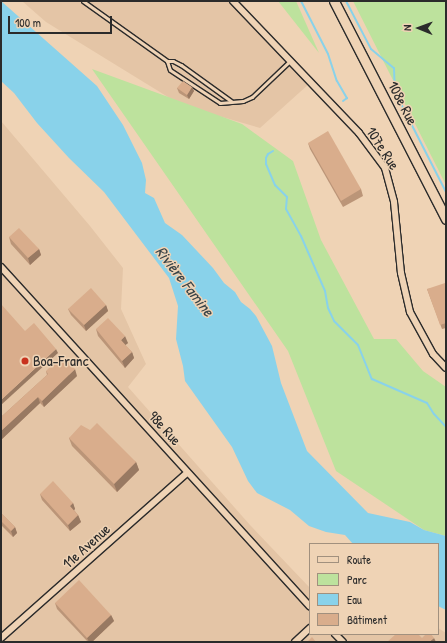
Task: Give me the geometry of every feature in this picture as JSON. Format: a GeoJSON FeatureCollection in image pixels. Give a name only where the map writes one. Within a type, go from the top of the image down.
{"type":"FeatureCollection","features":[{"type":"Feature","properties":{"kind":"main road","name":"108e Rue"},"geometry":{"type":"LineString","coordinates":[[334,1],[446,219]]}},
{"type":"Feature","properties":{"kind":"street","name":"107e Rue"},"geometry":{"type":"LineString","coordinates":[[233,1],[359,133],[384,168],[394,202],[401,273],[410,312],[433,354],[446,368]]}},
{"type":"Feature","properties":{"kind":"street","name":"98e Rue"},"geometry":{"type":"LineString","coordinates":[[1,267],[309,605]]}},
{"type":"Feature","properties":{"kind":"street","name":"11e Avenue"},"geometry":{"type":"LineString","coordinates":[[1,638],[188,473]]}},
{"type":"Feature","properties":{"kind":"street"},"geometry":{"type":"LineString","coordinates":[[295,642],[309,629]]}},
{"type":"Feature","properties":{"kind":"lane"},"geometry":{"type":"LineString","coordinates":[[83,1],[167,61],[173,61],[181,65],[231,101]]}},
{"type":"Feature","properties":{"kind":"lane"},"geometry":{"type":"LineString","coordinates":[[167,61],[170,70],[216,102],[224,104],[231,101],[243,101],[252,97],[290,61]]}},
{"type":"Feature","properties":{"kind":"shaded area"},"geometry":{"type":"Polygon","coordinates":[[[22,1],[230,1],[310,83],[260,128],[181,105],[46,22],[22,1]]]}},
{"type":"Feature","properties":{"kind":"shaded area"},"geometry":{"type":"Polygon","coordinates":[[[1,121],[90,226],[123,268],[121,309],[146,364],[128,387],[250,525],[309,587],[309,635],[439,635],[439,629],[446,633],[446,642],[1,642],[1,121]]]}},
{"type":"Feature","properties":{"kind":"green space"},"geometry":{"type":"Polygon","coordinates":[[[278,1],[296,1],[319,53],[278,1]]]}},
{"type":"Feature","properties":{"kind":"green space"},"geometry":{"type":"Polygon","coordinates":[[[353,1],[446,1],[446,185],[353,1]]]}},
{"type":"Feature","properties":{"kind":"green space"},"geometry":{"type":"Polygon","coordinates":[[[92,69],[242,124],[293,161],[321,240],[374,339],[396,339],[423,371],[446,387],[446,536],[424,530],[336,471],[288,351],[92,69]]]}},
{"type":"Feature","properties":{"kind":"water","name":"Rivière Famine"},"geometry":{"type":"Polygon","coordinates":[[[1,1],[97,86],[123,125],[142,163],[146,180],[145,193],[154,198],[165,223],[182,235],[213,268],[224,283],[235,292],[241,302],[256,316],[272,346],[281,383],[307,451],[368,513],[410,522],[424,530],[446,536],[446,610],[439,606],[439,543],[352,543],[345,535],[326,532],[309,526],[290,510],[257,493],[248,481],[232,447],[185,381],[176,339],[178,306],[169,278],[104,192],[69,158],[37,123],[14,93],[1,81],[1,1]]]}},
{"type":"Feature","properties":{"kind":"building"},"geometry":{"type":"Polygon","coordinates":[[[183,81],[192,87],[187,95],[177,88],[183,81]]]}},
{"type":"Feature","properties":{"kind":"building"},"geometry":{"type":"Polygon","coordinates":[[[328,131],[361,189],[341,201],[308,143],[328,131]]]}},
{"type":"Feature","properties":{"kind":"building"},"geometry":{"type":"Polygon","coordinates":[[[19,228],[39,249],[28,258],[9,237],[19,228]]]}},
{"type":"Feature","properties":{"kind":"building"},"geometry":{"type":"Polygon","coordinates":[[[445,283],[446,323],[440,325],[427,289],[445,283]]]}},
{"type":"Feature","properties":{"kind":"building"},"geometry":{"type":"Polygon","coordinates":[[[91,288],[106,305],[84,325],[68,309],[91,288]]]}},
{"type":"Feature","properties":{"kind":"building","name":"Boa-Franc"},"geometry":{"type":"Polygon","coordinates":[[[1,304],[25,331],[34,323],[56,349],[1,400],[1,304]]]}},
{"type":"Feature","properties":{"kind":"building"},"geometry":{"type":"Polygon","coordinates":[[[108,318],[125,336],[121,340],[132,352],[122,361],[96,329],[108,318]]]}},
{"type":"Feature","properties":{"kind":"building"},"geometry":{"type":"Polygon","coordinates":[[[62,355],[75,369],[42,401],[38,397],[1,431],[1,417],[48,374],[46,371],[62,355]]]}},
{"type":"Feature","properties":{"kind":"building"},"geometry":{"type":"Polygon","coordinates":[[[97,423],[136,462],[114,484],[69,438],[81,425],[90,430],[97,423]]]}},
{"type":"Feature","properties":{"kind":"building"},"geometry":{"type":"Polygon","coordinates":[[[53,481],[73,503],[70,506],[78,515],[68,525],[40,494],[53,481]]]}},
{"type":"Feature","properties":{"kind":"building"},"geometry":{"type":"Polygon","coordinates":[[[1,513],[15,527],[11,531],[1,521],[1,513]]]}},
{"type":"Feature","properties":{"kind":"building"},"geometry":{"type":"Polygon","coordinates":[[[79,580],[111,615],[87,638],[55,603],[79,580]]]}},
{"type":"Feature","properties":{"kind":"building"},"geometry":{"type":"Polygon","coordinates":[[[395,635],[419,635],[422,638],[425,635],[432,635],[434,638],[429,642],[387,642],[395,635]]]}},
{"type":"Feature","properties":{"kind":"building"},"geometry":{"type":"Polygon","coordinates":[[[312,637],[316,642],[307,642],[312,637]]]}},
{"type":"Feature","properties":{"kind":"waterway"},"geometry":{"type":"LineString","coordinates":[[301,1],[328,54],[337,81],[347,98],[343,101]]}},
{"type":"Feature","properties":{"kind":"waterway"},"geometry":{"type":"LineString","coordinates":[[346,1],[371,49],[394,68],[395,92],[446,192]]}},
{"type":"Feature","properties":{"kind":"waterway"},"geometry":{"type":"LineString","coordinates":[[273,151],[268,154],[266,164],[275,185],[287,197],[286,209],[301,236],[325,291],[328,308],[334,321],[358,345],[372,379],[427,403],[434,414],[446,427]]}},
{"type":"Feature","properties":{"kind":"place","name":"Boa-Franc"},"geometry":{"type":"Point","coordinates":[25,361]}}]}
